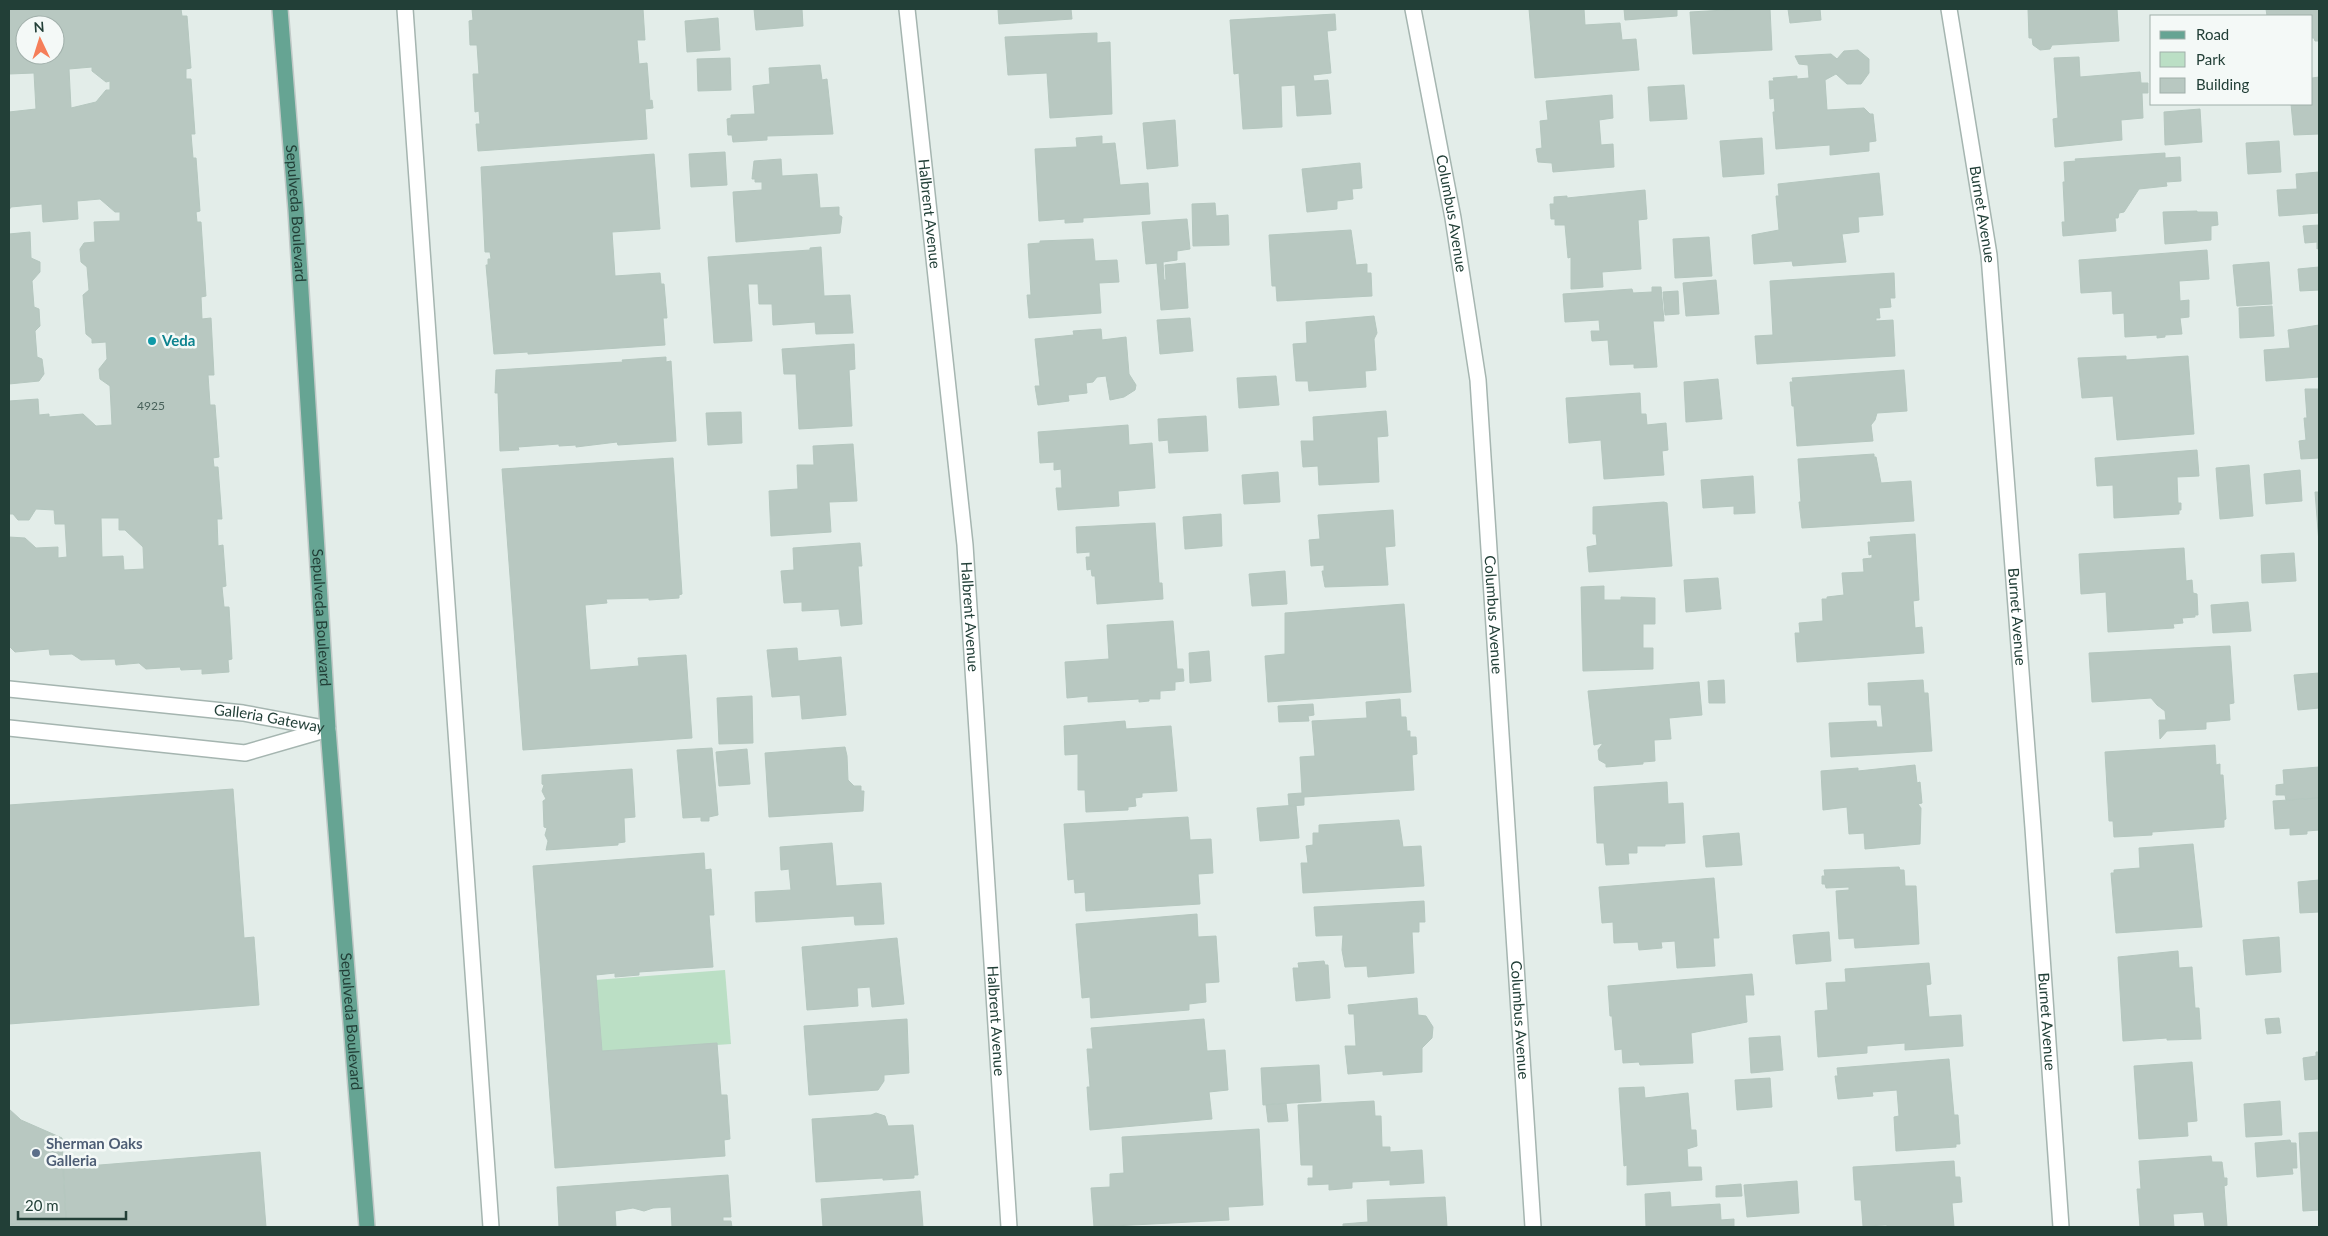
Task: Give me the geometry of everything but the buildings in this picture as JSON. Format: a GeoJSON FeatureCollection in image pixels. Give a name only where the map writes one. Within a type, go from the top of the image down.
{"type":"FeatureCollection","features":[{"type":"Feature","properties":{"kind":"main road","name":"Sepulveda Boulevard"},"geometry":{"type":"LineString","coordinates":[[280,9],[296,210],[328,729],[367,1227]]}},
{"type":"Feature","properties":{"kind":"street"},"geometry":{"type":"LineString","coordinates":[[405,9],[491,1227]]}},
{"type":"Feature","properties":{"kind":"street","name":"Halbrent Avenue"},"geometry":{"type":"LineString","coordinates":[[906,9],[966,545],[1009,1227]]}},
{"type":"Feature","properties":{"kind":"street","name":"Columbus Avenue"},"geometry":{"type":"LineString","coordinates":[[1413,9],[1453,218],[1478,380],[1533,1227]]}},
{"type":"Feature","properties":{"kind":"street","name":"Burnet Avenue"},"geometry":{"type":"LineString","coordinates":[[1950,9],[1989,255],[2033,828],[2061,1227]]}},
{"type":"Feature","properties":{"kind":"street","name":"Galleria Gateway"},"geometry":{"type":"LineString","coordinates":[[9,688],[243,713],[328,729]]}},
{"type":"Feature","properties":{"kind":"street","name":"Galleria Gateway"},"geometry":{"type":"LineString","coordinates":[[9,728],[245,753],[328,729]]}},
{"type":"Feature","properties":{"kind":"green space"},"geometry":{"type":"Polygon","coordinates":[[[725,970],[731,1044],[600,1053],[595,980],[725,970]]]}},
{"type":"Feature","properties":{"kind":"place","name":"Veda"},"geometry":{"type":"Point","coordinates":[152,341]}},
{"type":"Feature","properties":{"kind":"place","name":"Sherman Oaks Galleria"},"geometry":{"type":"Point","coordinates":[36,1153]}}]}
